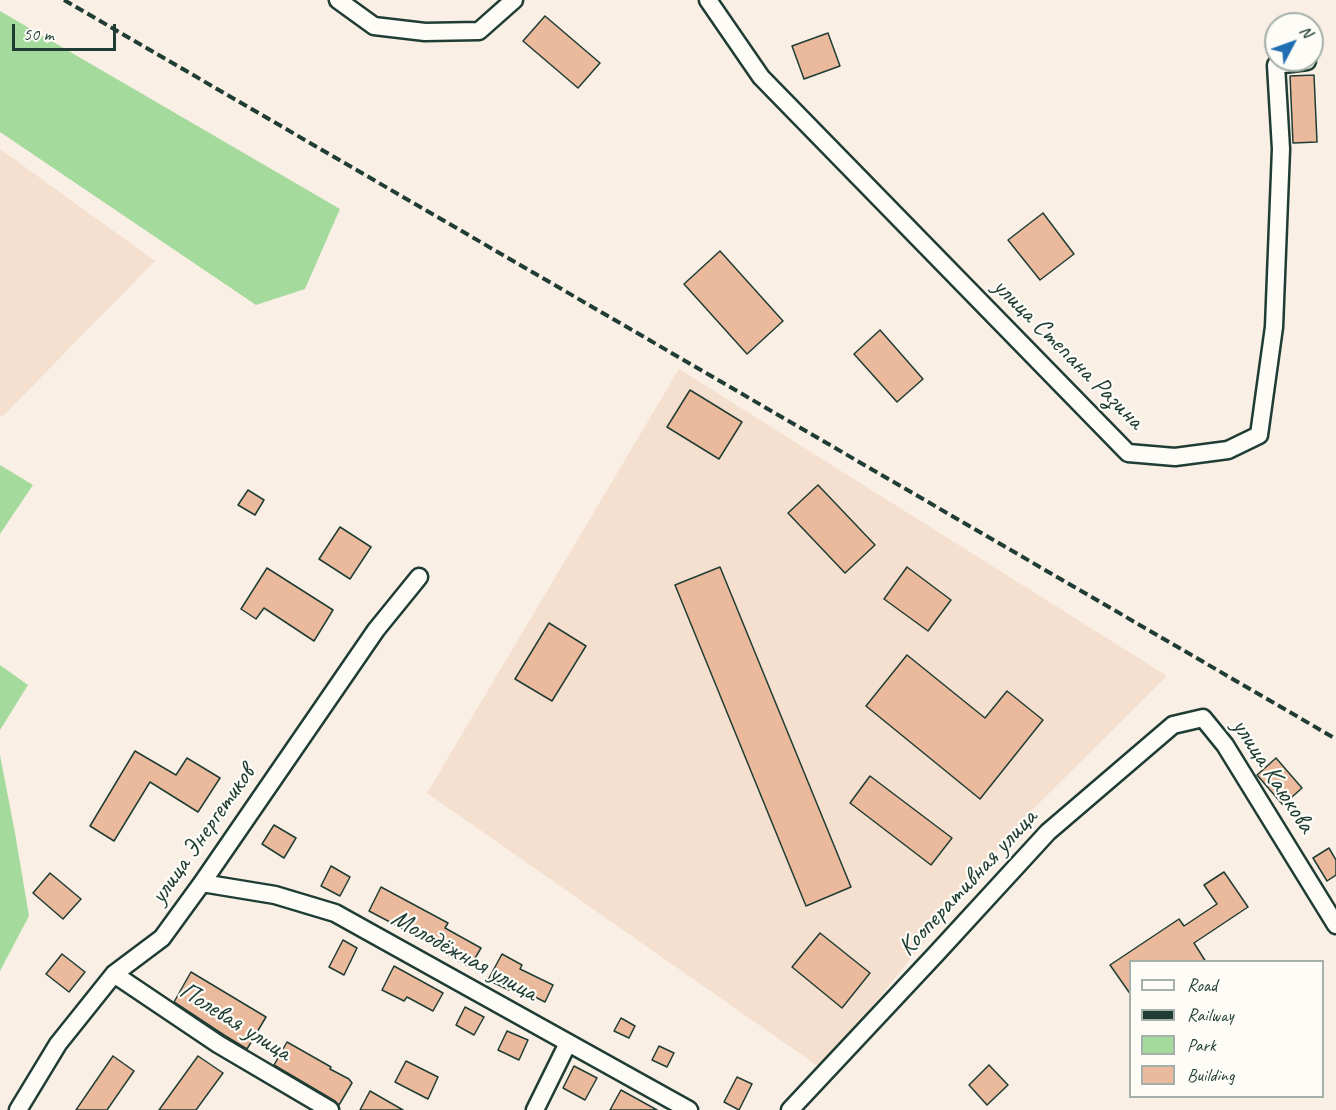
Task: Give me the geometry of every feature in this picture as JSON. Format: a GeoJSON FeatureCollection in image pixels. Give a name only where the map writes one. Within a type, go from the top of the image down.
{"type":"FeatureCollection","features":[{"type":"Feature","properties":{"kind":"street"},"geometry":{"type":"LineString","coordinates":[[338,0],[374,26],[436,32],[479,31],[514,0]]}},
{"type":"Feature","properties":{"kind":"street","name":"улица Степана Разина"},"geometry":{"type":"LineString","coordinates":[[708,0],[761,76],[1128,453],[1175,457],[1228,450],[1259,435],[1274,315],[1281,149],[1276,72]]}},
{"type":"Feature","properties":{"kind":"street","name":"улица Энергетиков"},"geometry":{"type":"LineString","coordinates":[[18,1110],[58,1044],[114,974],[162,938],[376,630],[419,577]]}},
{"type":"Feature","properties":{"kind":"street","name":"улица Каюкова"},"geometry":{"type":"LineString","coordinates":[[1203,718],[1225,745],[1336,925]]}},
{"type":"Feature","properties":{"kind":"street","name":"Кооперативная улица"},"geometry":{"type":"LineString","coordinates":[[790,1110],[1048,832],[1173,725],[1203,718]]}},
{"type":"Feature","properties":{"kind":"street","name":"Молодёжная улица"},"geometry":{"type":"LineString","coordinates":[[202,883],[275,895],[334,913],[689,1110]]}},
{"type":"Feature","properties":{"kind":"street","name":"Полевая улица"},"geometry":{"type":"LineString","coordinates":[[114,974],[218,1044],[330,1110]]}},
{"type":"Feature","properties":{"kind":"street"},"geometry":{"type":"LineString","coordinates":[[535,1110],[568,1043]]}},
{"type":"Feature","properties":{"kind":"shaded area"},"geometry":{"type":"Polygon","coordinates":[[[0,149],[155,261],[2,417],[0,415],[0,149]]]}},
{"type":"Feature","properties":{"kind":"shaded area"},"geometry":{"type":"Polygon","coordinates":[[[679,369],[1167,676],[1022,820],[822,1069],[427,793],[679,369]]]}},
{"type":"Feature","properties":{"kind":"green space"},"geometry":{"type":"Polygon","coordinates":[[[0,11],[340,209],[305,289],[256,305],[0,132],[0,11]]]}},
{"type":"Feature","properties":{"kind":"green space"},"geometry":{"type":"Polygon","coordinates":[[[0,465],[33,485],[0,534],[0,465]]]}},
{"type":"Feature","properties":{"kind":"green space"},"geometry":{"type":"Polygon","coordinates":[[[0,665],[28,685],[0,730],[0,665]]]}},
{"type":"Feature","properties":{"kind":"green space"},"geometry":{"type":"Polygon","coordinates":[[[0,755],[29,916],[0,971],[0,755]]]}},
{"type":"Feature","properties":{"kind":"building"},"geometry":{"type":"Polygon","coordinates":[[[545,16],[600,63],[578,88],[523,41],[545,16]]]}},
{"type":"Feature","properties":{"kind":"building"},"geometry":{"type":"Polygon","coordinates":[[[828,33],[840,66],[804,79],[792,46],[828,33]]]}},
{"type":"Feature","properties":{"kind":"building"},"geometry":{"type":"Polygon","coordinates":[[[1314,75],[1317,142],[1293,143],[1290,76],[1314,75]]]}},
{"type":"Feature","properties":{"kind":"building"},"geometry":{"type":"Polygon","coordinates":[[[1043,213],[1074,254],[1040,280],[1008,240],[1043,213]]]}},
{"type":"Feature","properties":{"kind":"building"},"geometry":{"type":"Polygon","coordinates":[[[720,251],[783,321],[747,354],[684,284],[720,251]]]}},
{"type":"Feature","properties":{"kind":"building"},"geometry":{"type":"Polygon","coordinates":[[[880,330],[923,379],[897,402],[854,354],[880,330]]]}},
{"type":"Feature","properties":{"kind":"building"},"geometry":{"type":"Polygon","coordinates":[[[690,390],[742,422],[719,459],[667,427],[690,390]]]}},
{"type":"Feature","properties":{"kind":"building"},"geometry":{"type":"Polygon","coordinates":[[[818,485],[875,545],[845,573],[788,513],[818,485]]]}},
{"type":"Feature","properties":{"kind":"building"},"geometry":{"type":"Polygon","coordinates":[[[248,490],[264,500],[255,515],[238,505],[248,490]]]}},
{"type":"Feature","properties":{"kind":"building"},"geometry":{"type":"Polygon","coordinates":[[[340,527],[371,547],[350,579],[319,559],[340,527]]]}},
{"type":"Feature","properties":{"kind":"building"},"geometry":{"type":"Polygon","coordinates":[[[720,567],[851,887],[806,906],[675,585],[720,567]]]}},
{"type":"Feature","properties":{"kind":"building"},"geometry":{"type":"Polygon","coordinates":[[[907,567],[951,600],[928,631],[884,599],[907,567]]]}},
{"type":"Feature","properties":{"kind":"building"},"geometry":{"type":"Polygon","coordinates":[[[267,568],[333,610],[314,641],[264,608],[256,619],[241,609],[267,568]]]}},
{"type":"Feature","properties":{"kind":"building"},"geometry":{"type":"Polygon","coordinates":[[[549,623],[586,646],[552,701],[515,679],[549,623]]]}},
{"type":"Feature","properties":{"kind":"building"},"geometry":{"type":"Polygon","coordinates":[[[907,655],[985,718],[1007,691],[1043,720],[980,799],[866,706],[907,655]]]}},
{"type":"Feature","properties":{"kind":"building"},"geometry":{"type":"Polygon","coordinates":[[[135,751],[176,775],[187,758],[220,778],[198,812],[150,782],[114,841],[90,826],[135,751]]]}},
{"type":"Feature","properties":{"kind":"building"},"geometry":{"type":"Polygon","coordinates":[[[1276,758],[1302,788],[1283,805],[1257,775],[1276,758]]]}},
{"type":"Feature","properties":{"kind":"building"},"geometry":{"type":"Polygon","coordinates":[[[870,776],[952,838],[931,865],[850,803],[870,776]]]}},
{"type":"Feature","properties":{"kind":"building"},"geometry":{"type":"Polygon","coordinates":[[[274,825],[296,838],[284,858],[262,844],[274,825]]]}},
{"type":"Feature","properties":{"kind":"building"},"geometry":{"type":"Polygon","coordinates":[[[1329,848],[1336,860],[1336,875],[1327,881],[1313,858],[1329,848]]]}},
{"type":"Feature","properties":{"kind":"building"},"geometry":{"type":"Polygon","coordinates":[[[331,866],[350,877],[340,896],[321,886],[331,866]]]}},
{"type":"Feature","properties":{"kind":"building"},"geometry":{"type":"Polygon","coordinates":[[[1224,872],[1248,907],[1194,943],[1205,960],[1129,960],[1129,992],[1110,965],[1179,919],[1184,926],[1217,904],[1204,885],[1224,872]]]}},
{"type":"Feature","properties":{"kind":"building"},"geometry":{"type":"Polygon","coordinates":[[[50,873],[81,899],[63,919],[33,893],[50,873]]]}},
{"type":"Feature","properties":{"kind":"building"},"geometry":{"type":"Polygon","coordinates":[[[381,887],[448,923],[445,928],[481,948],[470,967],[446,954],[447,952],[369,911],[381,887]]]}},
{"type":"Feature","properties":{"kind":"building"},"geometry":{"type":"Polygon","coordinates":[[[820,933],[870,973],[842,1008],[792,967],[820,933]]]}},
{"type":"Feature","properties":{"kind":"building"},"geometry":{"type":"Polygon","coordinates":[[[343,940],[357,948],[344,975],[329,967],[343,940]]]}},
{"type":"Feature","properties":{"kind":"building"},"geometry":{"type":"Polygon","coordinates":[[[62,954],[85,972],[69,992],[46,974],[62,954]]]}},
{"type":"Feature","properties":{"kind":"building"},"geometry":{"type":"Polygon","coordinates":[[[502,954],[522,965],[520,969],[553,985],[545,1002],[511,985],[509,990],[488,980],[502,954]]]}},
{"type":"Feature","properties":{"kind":"building"},"geometry":{"type":"Polygon","coordinates":[[[394,966],[443,993],[433,1011],[407,997],[404,1001],[382,990],[394,966]]]}},
{"type":"Feature","properties":{"kind":"building"},"geometry":{"type":"Polygon","coordinates":[[[191,972],[266,1017],[247,1049],[174,1002],[191,972]]]}},
{"type":"Feature","properties":{"kind":"building"},"geometry":{"type":"Polygon","coordinates":[[[465,1007],[484,1017],[474,1035],[456,1025],[465,1007]]]}},
{"type":"Feature","properties":{"kind":"building"},"geometry":{"type":"Polygon","coordinates":[[[621,1018],[635,1026],[629,1038],[614,1031],[621,1018]]]}},
{"type":"Feature","properties":{"kind":"building"},"geometry":{"type":"Polygon","coordinates":[[[507,1031],[528,1040],[519,1060],[498,1050],[507,1031]]]}},
{"type":"Feature","properties":{"kind":"building"},"geometry":{"type":"Polygon","coordinates":[[[287,1042],[349,1079],[352,1083],[339,1105],[274,1065],[287,1042]]]}},
{"type":"Feature","properties":{"kind":"building"},"geometry":{"type":"Polygon","coordinates":[[[659,1046],[674,1053],[667,1067],[652,1060],[659,1046]]]}},
{"type":"Feature","properties":{"kind":"building"},"geometry":{"type":"Polygon","coordinates":[[[113,1056],[134,1071],[107,1110],[76,1110],[113,1056]]]}},
{"type":"Feature","properties":{"kind":"building"},"geometry":{"type":"Polygon","coordinates":[[[198,1056],[223,1073],[196,1110],[159,1110],[198,1056]]]}},
{"type":"Feature","properties":{"kind":"building"},"geometry":{"type":"Polygon","coordinates":[[[406,1061],[438,1077],[428,1099],[395,1082],[406,1061]]]}},
{"type":"Feature","properties":{"kind":"building"},"geometry":{"type":"Polygon","coordinates":[[[989,1065],[1008,1085],[987,1105],[969,1085],[989,1065]]]}},
{"type":"Feature","properties":{"kind":"building"},"geometry":{"type":"Polygon","coordinates":[[[574,1066],[597,1078],[585,1100],[563,1088],[574,1066]]]}},
{"type":"Feature","properties":{"kind":"building"},"geometry":{"type":"Polygon","coordinates":[[[737,1077],[752,1084],[739,1110],[724,1102],[737,1077]]]}},
{"type":"Feature","properties":{"kind":"building"},"geometry":{"type":"Polygon","coordinates":[[[621,1090],[657,1110],[610,1110],[621,1090]]]}},
{"type":"Feature","properties":{"kind":"building"},"geometry":{"type":"Polygon","coordinates":[[[370,1091],[403,1110],[360,1110],[370,1091]]]}},
{"type":"Feature","properties":{"kind":"railway"},"geometry":{"type":"LineString","coordinates":[[64,0],[1336,739]]}}]}
